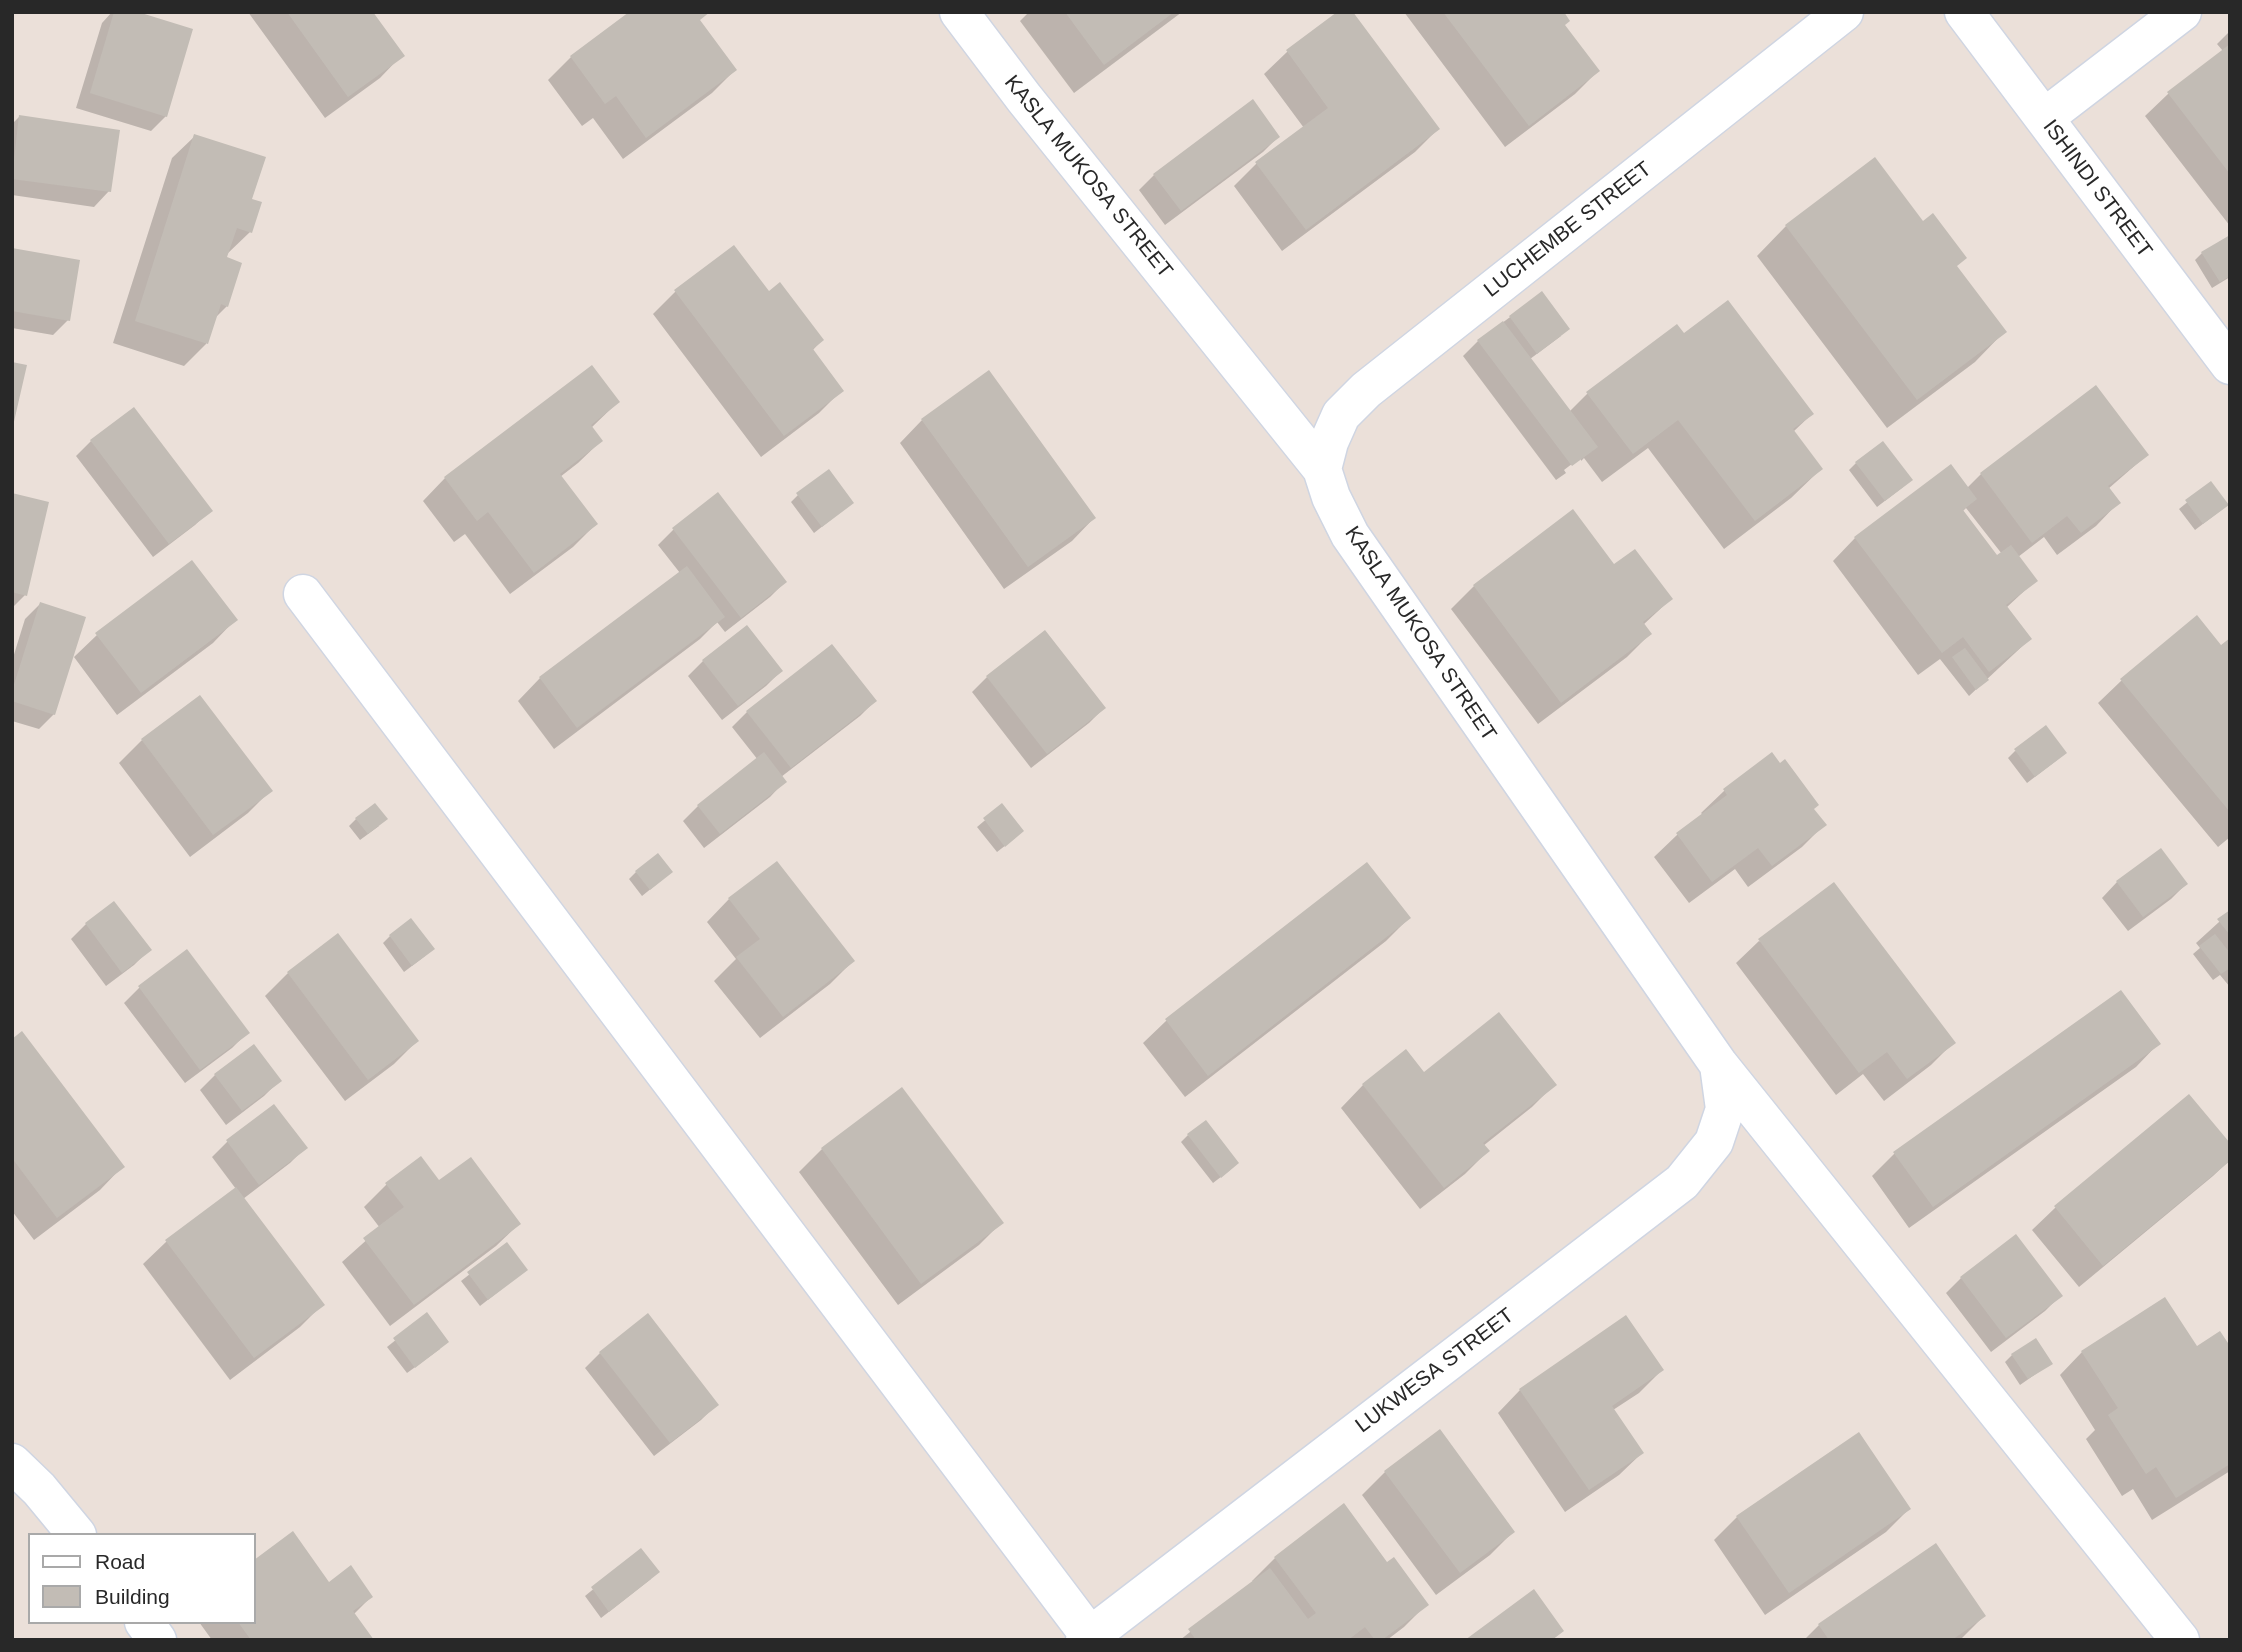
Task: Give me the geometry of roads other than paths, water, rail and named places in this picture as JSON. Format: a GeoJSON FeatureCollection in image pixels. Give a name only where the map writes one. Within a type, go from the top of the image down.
{"type":"FeatureCollection","features":[{"type":"Feature","properties":{"kind":"street","name":"KASLA MUKOSA STREET"},"geometry":{"type":"LineString","coordinates":[[959,12],[1033,109],[1322,468],[1331,496],[1350,535],[1719,1065],[2179,1640]]}},
{"type":"Feature","properties":{"kind":"street","name":"LUCHEMBE STREET"},"geometry":{"type":"LineString","coordinates":[[1322,468],[1329,442],[1341,415],[1366,390],[1843,12]]}},
{"type":"Feature","properties":{"kind":"street","name":"ISHINDI STREET"},"geometry":{"type":"LineString","coordinates":[[1964,12],[2230,365]]}},
{"type":"Feature","properties":{"kind":"street"},"geometry":{"type":"LineString","coordinates":[[2044,118],[2182,12]]}},
{"type":"Feature","properties":{"kind":"street"},"geometry":{"type":"LineString","coordinates":[[303,594],[1089,1638]]}},
{"type":"Feature","properties":{"kind":"street","name":"LUKWESA STREET"},"geometry":{"type":"LineString","coordinates":[[1089,1638],[1682,1182],[1714,1142],[1725,1109],[1719,1065]]}},
{"type":"Feature","properties":{"kind":"street"},"geometry":{"type":"LineString","coordinates":[[12,1463],[75,1533]]}},
{"type":"Feature","properties":{"kind":"street"},"geometry":{"type":"LineString","coordinates":[[145,1624],[157,1640]]}}]}
